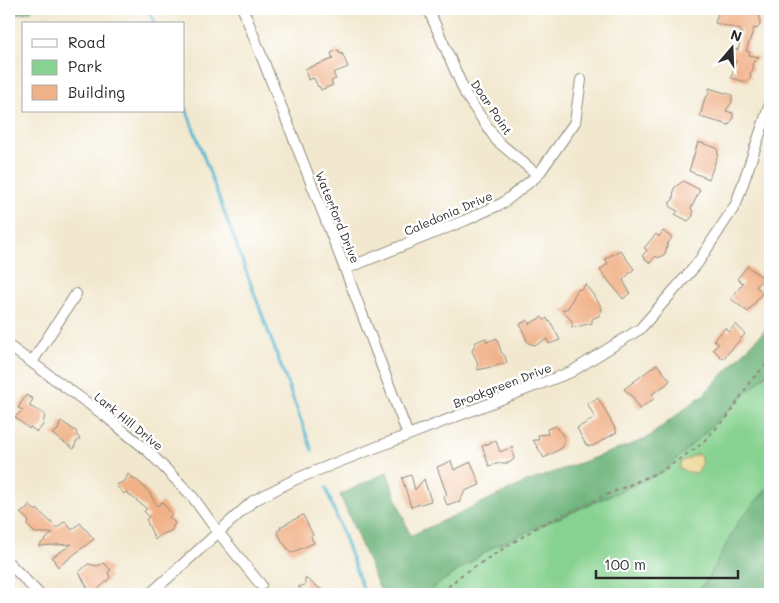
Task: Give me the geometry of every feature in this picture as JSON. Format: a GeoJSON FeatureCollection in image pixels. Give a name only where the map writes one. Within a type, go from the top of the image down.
{"type":"FeatureCollection","features":[{"type":"Feature","properties":{"kind":"street","name":"Waterford Drive"},"geometry":{"type":"LineString","coordinates":[[243,9],[346,269],[408,434]]}},
{"type":"Feature","properties":{"kind":"street","name":"Doar Point"},"geometry":{"type":"LineString","coordinates":[[430,13],[466,95],[497,141],[538,175]]}},
{"type":"Feature","properties":{"kind":"street","name":"Caledonia Drive"},"geometry":{"type":"LineString","coordinates":[[346,269],[503,203],[538,175],[575,122],[581,80]]}},
{"type":"Feature","properties":{"kind":"street","name":"Brookgreen Drive"},"geometry":{"type":"LineString","coordinates":[[150,594],[254,502],[296,479],[571,372],[640,329],[697,264],[736,204],[770,104]]}},
{"type":"Feature","properties":{"kind":"street"},"geometry":{"type":"LineString","coordinates":[[32,362],[76,294]]}},
{"type":"Feature","properties":{"kind":"street","name":"Lark Hill Drive"},"geometry":{"type":"LineString","coordinates":[[9,346],[148,451],[192,496],[218,532],[261,585]]}},
{"type":"Feature","properties":{"kind":"street"},"geometry":{"type":"LineString","coordinates":[[9,563],[39,594]]}},
{"type":"Feature","properties":{"kind":"path"},"geometry":{"type":"LineString","coordinates":[[444,594],[449,586],[460,576],[544,523],[665,469],[700,445],[730,414],[751,380],[770,361]]}},
{"type":"Feature","properties":{"kind":"green space"},"geometry":{"type":"Polygon","coordinates":[[[9,9],[31,9],[32,11],[9,16],[9,9]]]}},
{"type":"Feature","properties":{"kind":"green space"},"geometry":{"type":"Polygon","coordinates":[[[770,325],[770,371],[663,472],[493,547],[424,594],[382,594],[340,495],[387,472],[410,536],[524,483],[646,439],[704,394],[770,325]]]}},
{"type":"Feature","properties":{"kind":"green space"},"geometry":{"type":"Polygon","coordinates":[[[770,371],[770,594],[424,594],[493,547],[663,472],[770,371]]]}},
{"type":"Feature","properties":{"kind":"green space"},"geometry":{"type":"Polygon","coordinates":[[[770,485],[770,594],[696,594],[709,577],[738,522],[770,485]]]}},
{"type":"Feature","properties":{"kind":"sand"},"geometry":{"type":"Polygon","coordinates":[[[698,454],[701,458],[701,463],[697,473],[687,472],[679,468],[681,462],[698,454]]]}},
{"type":"Feature","properties":{"kind":"building"},"geometry":{"type":"Polygon","coordinates":[[[719,9],[759,9],[760,25],[757,29],[754,28],[746,51],[750,52],[749,55],[759,57],[752,64],[753,70],[747,82],[731,78],[736,61],[730,57],[732,49],[738,50],[742,33],[741,30],[715,23],[719,9]]]}},
{"type":"Feature","properties":{"kind":"building"},"geometry":{"type":"Polygon","coordinates":[[[339,50],[348,67],[333,73],[336,79],[331,81],[333,85],[321,90],[314,78],[308,80],[305,69],[333,59],[331,53],[339,50]]]}},
{"type":"Feature","properties":{"kind":"building"},"geometry":{"type":"Polygon","coordinates":[[[709,88],[732,95],[732,102],[726,111],[733,113],[733,119],[729,125],[700,117],[705,98],[709,94],[709,88]]]}},
{"type":"Feature","properties":{"kind":"building"},"geometry":{"type":"Polygon","coordinates":[[[698,142],[717,148],[718,154],[709,179],[689,171],[698,142]]]}},
{"type":"Feature","properties":{"kind":"building"},"geometry":{"type":"Polygon","coordinates":[[[683,181],[700,190],[691,209],[693,216],[688,221],[675,214],[678,211],[670,207],[669,203],[673,200],[674,188],[683,181]]]}},
{"type":"Feature","properties":{"kind":"building"},"geometry":{"type":"Polygon","coordinates":[[[663,231],[672,238],[668,243],[665,254],[658,258],[656,256],[650,263],[642,256],[647,250],[644,248],[656,234],[659,237],[663,231]]]}},
{"type":"Feature","properties":{"kind":"building"},"geometry":{"type":"Polygon","coordinates":[[[620,250],[634,269],[623,280],[630,293],[623,299],[600,270],[608,263],[605,259],[620,250]]]}},
{"type":"Feature","properties":{"kind":"building"},"geometry":{"type":"Polygon","coordinates":[[[747,266],[763,278],[756,287],[763,292],[748,312],[731,299],[743,283],[737,279],[747,266]]]}},
{"type":"Feature","properties":{"kind":"building"},"geometry":{"type":"Polygon","coordinates":[[[585,284],[602,309],[599,316],[592,319],[592,323],[572,328],[572,321],[562,310],[568,308],[577,290],[583,288],[585,284]]]}},
{"type":"Feature","properties":{"kind":"building"},"geometry":{"type":"Polygon","coordinates":[[[542,317],[544,320],[547,318],[550,321],[560,340],[549,344],[547,339],[536,345],[528,343],[520,324],[528,320],[529,324],[542,317]]]}},
{"type":"Feature","properties":{"kind":"building"},"geometry":{"type":"Polygon","coordinates":[[[736,324],[745,334],[723,359],[713,349],[719,344],[714,340],[725,328],[729,332],[736,324]]]}},
{"type":"Feature","properties":{"kind":"building"},"geometry":{"type":"Polygon","coordinates":[[[485,338],[487,342],[497,338],[507,363],[478,370],[477,361],[472,351],[476,342],[485,338]]]}},
{"type":"Feature","properties":{"kind":"building"},"geometry":{"type":"Polygon","coordinates":[[[657,364],[670,380],[652,394],[655,398],[639,409],[633,397],[624,389],[657,364]]]}},
{"type":"Feature","properties":{"kind":"building"},"geometry":{"type":"Polygon","coordinates":[[[26,395],[33,399],[29,406],[45,414],[43,425],[37,432],[30,427],[29,429],[15,417],[23,410],[18,408],[26,395]]]}},
{"type":"Feature","properties":{"kind":"building"},"geometry":{"type":"Polygon","coordinates":[[[598,398],[617,432],[593,446],[589,446],[586,445],[577,428],[595,418],[587,403],[598,398]]]}},
{"type":"Feature","properties":{"kind":"building"},"geometry":{"type":"Polygon","coordinates":[[[61,421],[77,432],[76,434],[80,439],[76,442],[74,449],[52,434],[58,430],[61,421]]]}},
{"type":"Feature","properties":{"kind":"building"},"geometry":{"type":"Polygon","coordinates":[[[556,426],[564,437],[564,443],[562,448],[544,458],[533,440],[539,440],[538,435],[548,434],[547,429],[556,426]]]}},
{"type":"Feature","properties":{"kind":"building"},"geometry":{"type":"Polygon","coordinates":[[[496,441],[500,452],[512,447],[514,459],[509,463],[489,466],[482,446],[496,441]]]}},
{"type":"Feature","properties":{"kind":"building"},"geometry":{"type":"Polygon","coordinates":[[[451,461],[454,470],[471,462],[480,485],[465,491],[459,503],[447,505],[443,496],[447,495],[437,467],[451,461]]]}},
{"type":"Feature","properties":{"kind":"building"},"geometry":{"type":"Polygon","coordinates":[[[128,474],[149,492],[157,506],[162,502],[172,514],[169,517],[175,523],[171,531],[160,535],[155,540],[146,519],[149,517],[144,511],[147,509],[126,492],[124,494],[116,485],[125,481],[128,474]]]}},
{"type":"Feature","properties":{"kind":"building"},"geometry":{"type":"Polygon","coordinates":[[[411,475],[415,490],[424,479],[431,501],[411,507],[402,478],[411,475]]]}},
{"type":"Feature","properties":{"kind":"building"},"geometry":{"type":"Polygon","coordinates":[[[29,505],[36,511],[37,509],[57,528],[65,521],[72,530],[80,523],[94,539],[58,567],[55,560],[51,558],[72,544],[38,546],[53,533],[35,533],[27,525],[29,523],[28,520],[20,513],[27,509],[29,505]]]}},
{"type":"Feature","properties":{"kind":"building"},"geometry":{"type":"Polygon","coordinates":[[[303,515],[313,535],[311,537],[314,543],[291,553],[277,531],[281,529],[280,527],[303,515]]]}},
{"type":"Feature","properties":{"kind":"building"},"geometry":{"type":"Polygon","coordinates":[[[104,563],[111,570],[108,572],[110,578],[94,593],[87,587],[79,572],[88,564],[97,566],[104,563]]]}},
{"type":"Feature","properties":{"kind":"building"},"geometry":{"type":"Polygon","coordinates":[[[305,578],[328,594],[307,593],[298,587],[305,585],[305,578]]]}},
{"type":"Feature","properties":{"kind":"waterway"},"geometry":{"type":"LineString","coordinates":[[149,9],[154,22]]}},
{"type":"Feature","properties":{"kind":"waterway"},"geometry":{"type":"LineString","coordinates":[[185,106],[312,450]]}},
{"type":"Feature","properties":{"kind":"waterway"},"geometry":{"type":"LineString","coordinates":[[326,488],[365,594]]}}]}
